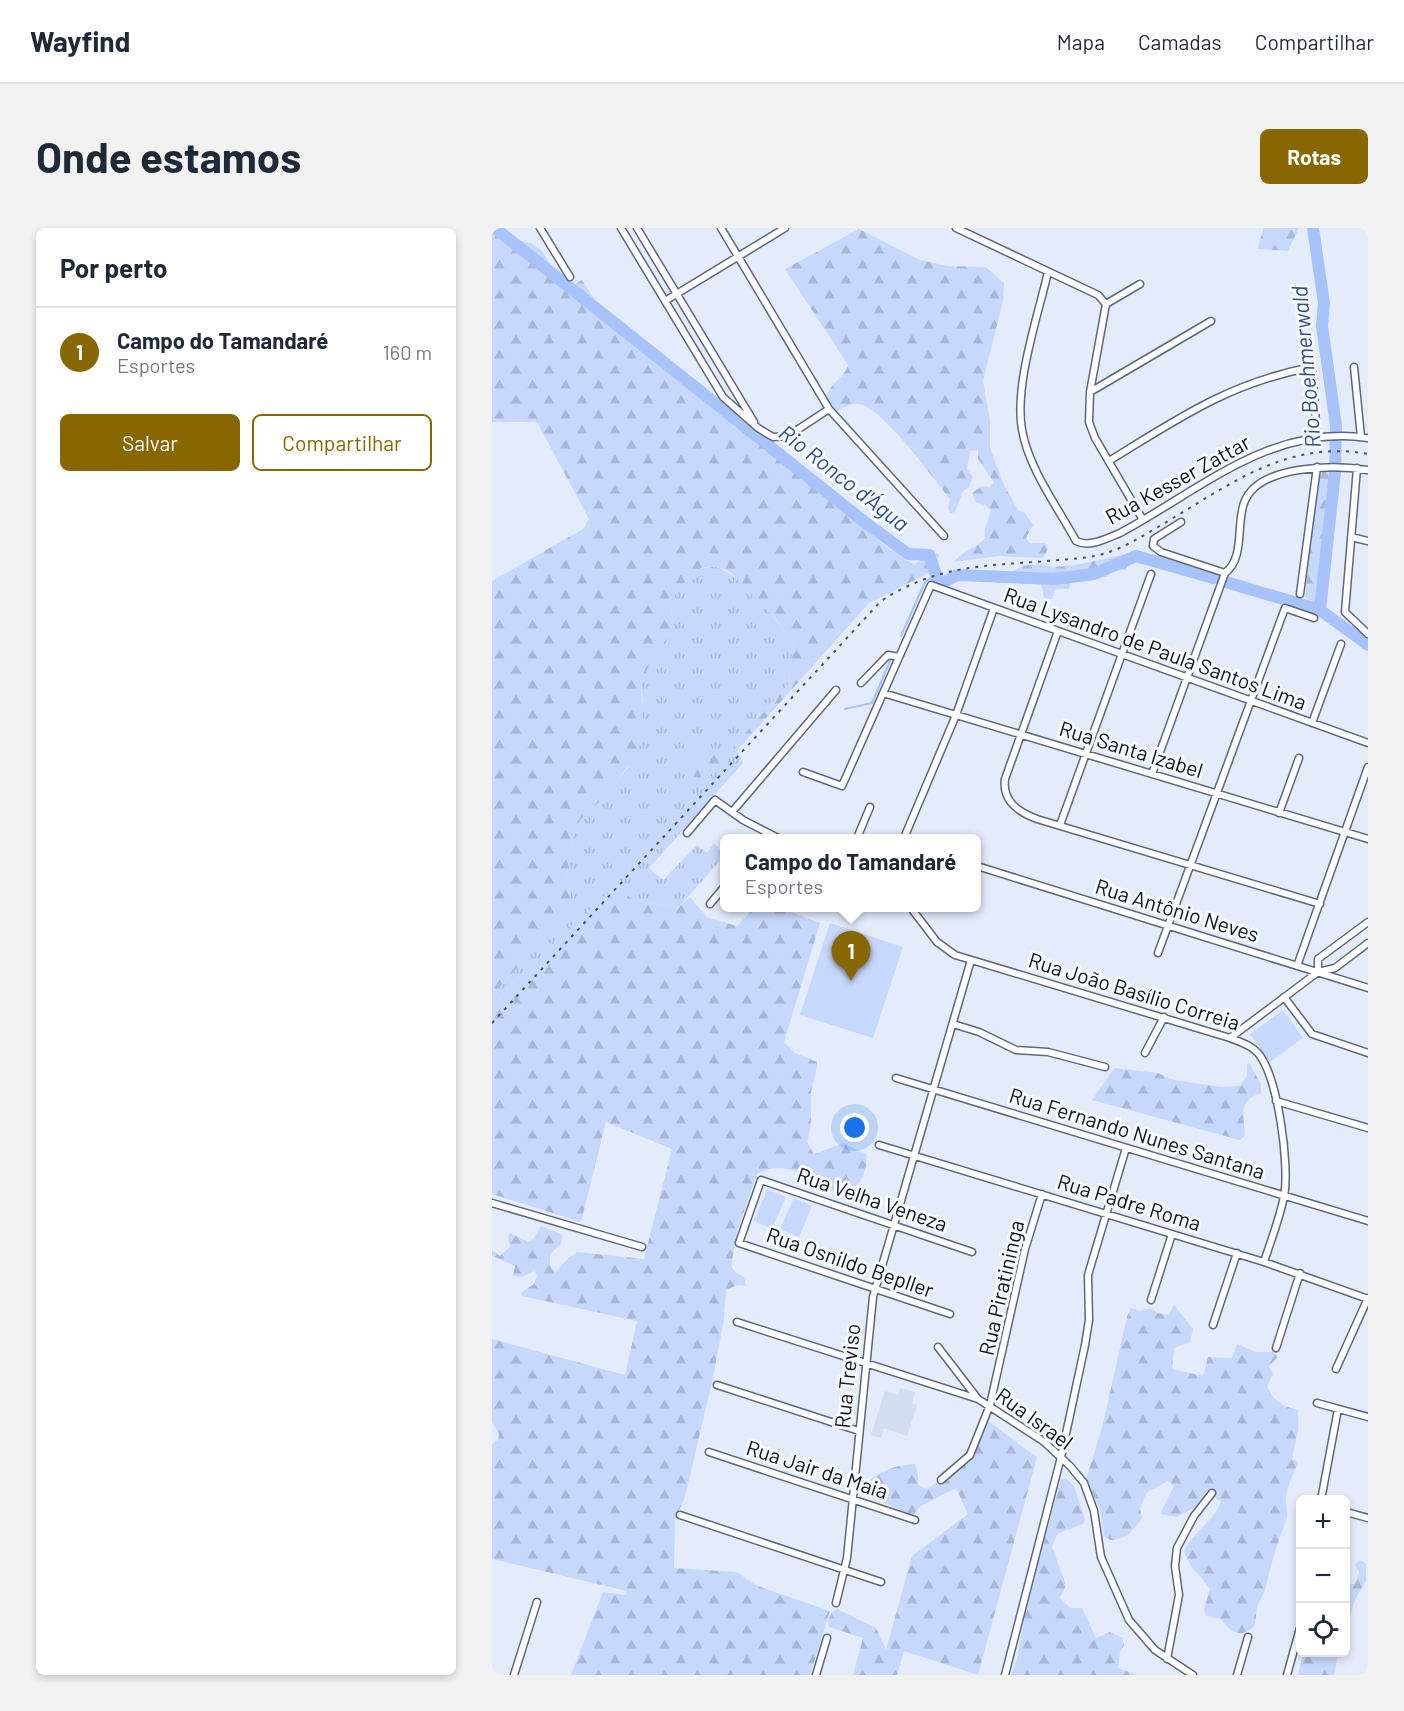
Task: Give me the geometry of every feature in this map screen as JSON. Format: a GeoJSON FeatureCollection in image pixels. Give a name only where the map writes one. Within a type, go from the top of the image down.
{"type":"FeatureCollection","features":[{"type":"Feature","properties":{"kind":"street"},"geometry":{"type":"LineString","coordinates":[[540,228],[570,277]]}},
{"type":"Feature","properties":{"kind":"street"},"geometry":{"type":"LineString","coordinates":[[621,228],[723,396],[758,428],[767,435],[781,438],[829,409]]}},
{"type":"Feature","properties":{"kind":"street"},"geometry":{"type":"LineString","coordinates":[[637,228],[758,428]]}},
{"type":"Feature","properties":{"kind":"street"},"geometry":{"type":"LineString","coordinates":[[721,228],[829,409],[944,536]]}},
{"type":"Feature","properties":{"kind":"street"},"geometry":{"type":"LineString","coordinates":[[665,301],[785,228]]}},
{"type":"Feature","properties":{"kind":"street"},"geometry":{"type":"LineString","coordinates":[[957,228],[1098,295],[1106,304]]}},
{"type":"Feature","properties":{"kind":"street","name":"Rua Kesser Zattar"},"geometry":{"type":"LineString","coordinates":[[1048,272],[1023,385],[1022,429],[1038,472],[1076,541],[1090,544],[1103,540],[1143,520],[1255,454],[1277,445],[1333,435],[1364,437]]}},
{"type":"Feature","properties":{"kind":"street"},"geometry":{"type":"LineString","coordinates":[[1140,284],[1106,304],[1090,392],[1089,422],[1143,520]]}},
{"type":"Feature","properties":{"kind":"street"},"geometry":{"type":"LineString","coordinates":[[1090,392],[1211,321]]}},
{"type":"Feature","properties":{"kind":"street"},"geometry":{"type":"LineString","coordinates":[[1109,461],[1232,390],[1269,377],[1312,367],[1317,437]]}},
{"type":"Feature","properties":{"kind":"street"},"geometry":{"type":"LineString","coordinates":[[1354,367],[1364,437]]}},
{"type":"Feature","properties":{"kind":"street"},"geometry":{"type":"LineString","coordinates":[[1152,774],[1225,573],[1235,562],[1243,505],[1251,492],[1280,475],[1317,467],[1339,466],[1368,470]]}},
{"type":"Feature","properties":{"kind":"street"},"geometry":{"type":"LineString","coordinates":[[1300,594],[1317,467]]}},
{"type":"Feature","properties":{"kind":"street"},"geometry":{"type":"LineString","coordinates":[[1357,468],[1345,612],[1367,633]]}},
{"type":"Feature","properties":{"kind":"street"},"geometry":{"type":"LineString","coordinates":[[1181,522],[1154,538],[1154,546],[1161,552],[1225,573]]}},
{"type":"Feature","properties":{"kind":"street"},"geometry":{"type":"LineString","coordinates":[[1351,537],[1368,541]]}},
{"type":"Feature","properties":{"kind":"street"},"geometry":{"type":"LineString","coordinates":[[1060,825],[1151,574]]}},
{"type":"Feature","properties":{"kind":"street","name":"Rua Lysandro de Paula Santos Lima"},"geometry":{"type":"LineString","coordinates":[[899,657],[931,585],[1368,743]]}},
{"type":"Feature","properties":{"kind":"street"},"geometry":{"type":"LineString","coordinates":[[906,834],[956,715],[994,608]]}},
{"type":"Feature","properties":{"kind":"street"},"geometry":{"type":"LineString","coordinates":[[1158,953],[1285,608],[1314,618]]}},
{"type":"Feature","properties":{"kind":"street"},"geometry":{"type":"LineString","coordinates":[[1058,631],[1005,778],[1008,799],[1016,809],[1029,816],[1320,903]]}},
{"type":"Feature","properties":{"kind":"street"},"geometry":{"type":"LineString","coordinates":[[1312,723],[1341,644]]}},
{"type":"Feature","properties":{"kind":"street"},"geometry":{"type":"LineString","coordinates":[[803,772],[842,786],[899,657],[888,655],[861,683]]}},
{"type":"Feature","properties":{"kind":"street"},"geometry":{"type":"LineString","coordinates":[[732,812],[836,690]]}},
{"type":"Feature","properties":{"kind":"street","name":"Rua Santa Izabel"},"geometry":{"type":"LineString","coordinates":[[884,693],[1368,839]]}},
{"type":"Feature","properties":{"kind":"street"},"geometry":{"type":"LineString","coordinates":[[1279,813],[1299,758]]}},
{"type":"Feature","properties":{"kind":"street"},"geometry":{"type":"LineString","coordinates":[[1297,966],[1368,767]]}},
{"type":"Feature","properties":{"kind":"street"},"geometry":{"type":"LineString","coordinates":[[687,833],[715,800],[763,834]]}},
{"type":"Feature","properties":{"kind":"street"},"geometry":{"type":"LineString","coordinates":[[859,834],[870,807]]}},
{"type":"Feature","properties":{"kind":"street","name":"Rua Antônio Neves"},"geometry":{"type":"LineString","coordinates":[[981,867],[1368,988]]}},
{"type":"Feature","properties":{"kind":"street"},"geometry":{"type":"LineString","coordinates":[[710,904],[720,891]]}},
{"type":"Feature","properties":{"kind":"street","name":"Rua João Basílio Correia"},"geometry":{"type":"LineString","coordinates":[[914,912],[943,948],[971,960],[1230,1038],[1249,1045],[1259,1053],[1269,1074],[1276,1101],[1283,1148],[1284,1195],[1264,1262]]}},
{"type":"Feature","properties":{"kind":"street"},"geometry":{"type":"LineString","coordinates":[[1318,972],[1318,958],[1368,922]]}},
{"type":"Feature","properties":{"kind":"street"},"geometry":{"type":"LineString","coordinates":[[1230,1038],[1318,972],[1335,968],[1368,943]]}},
{"type":"Feature","properties":{"kind":"street","name":"Rua Treviso"},"geometry":{"type":"LineString","coordinates":[[836,1604],[845,1570],[875,1288],[935,1090],[971,960]]}},
{"type":"Feature","properties":{"kind":"street"},"geometry":{"type":"LineString","coordinates":[[1284,998],[1312,1034],[1368,1053]]}},
{"type":"Feature","properties":{"kind":"street"},"geometry":{"type":"LineString","coordinates":[[1145,1053],[1164,1017]]}},
{"type":"Feature","properties":{"kind":"street"},"geometry":{"type":"LineString","coordinates":[[953,1024],[979,1032],[1016,1050],[1048,1052],[1105,1067]]}},
{"type":"Feature","properties":{"kind":"street","name":"Rua Fernando Nunes Santana"},"geometry":{"type":"LineString","coordinates":[[896,1078],[1368,1221]]}},
{"type":"Feature","properties":{"kind":"street"},"geometry":{"type":"LineString","coordinates":[[1276,1101],[1368,1128]]}},
{"type":"Feature","properties":{"kind":"street","name":"Rua Padre Roma"},"geometry":{"type":"LineString","coordinates":[[879,1145],[1237,1253],[1300,1273],[1368,1299]]}},
{"type":"Feature","properties":{"kind":"street"},"geometry":{"type":"LineString","coordinates":[[1005,1675],[1061,1456],[1088,1327],[1087,1281],[1126,1148]]}},
{"type":"Feature","properties":{"kind":"street","name":"Rua Velha Veneza"},"geometry":{"type":"LineString","coordinates":[[739,1243],[761,1180],[972,1252]]}},
{"type":"Feature","properties":{"kind":"street","name":"Rua Piratininga"},"geometry":{"type":"LineString","coordinates":[[942,1480],[970,1455],[990,1405],[1025,1249],[1042,1194]]}},
{"type":"Feature","properties":{"kind":"street"},"geometry":{"type":"LineString","coordinates":[[492,1203],[642,1247]]}},
{"type":"Feature","properties":{"kind":"street"},"geometry":{"type":"LineString","coordinates":[[1151,1300],[1172,1234]]}},
{"type":"Feature","properties":{"kind":"street","name":"Rua Osnildo Bepller"},"geometry":{"type":"LineString","coordinates":[[739,1243],[950,1314]]}},
{"type":"Feature","properties":{"kind":"street"},"geometry":{"type":"LineString","coordinates":[[1214,1325],[1237,1253]]}},
{"type":"Feature","properties":{"kind":"street"},"geometry":{"type":"LineString","coordinates":[[1276,1348],[1300,1273]]}},
{"type":"Feature","properties":{"kind":"street"},"geometry":{"type":"LineString","coordinates":[[1336,1369],[1368,1299]]}},
{"type":"Feature","properties":{"kind":"street","name":"Rua Israel"},"geometry":{"type":"LineString","coordinates":[[737,1322],[978,1399],[990,1405],[1061,1456],[1079,1475],[1091,1500],[1101,1557],[1123,1609],[1145,1641],[1167,1659],[1193,1675]]}},
{"type":"Feature","properties":{"kind":"street"},"geometry":{"type":"LineString","coordinates":[[938,1347],[978,1399]]}},
{"type":"Feature","properties":{"kind":"street"},"geometry":{"type":"LineString","coordinates":[[717,1386],[859,1431]]}},
{"type":"Feature","properties":{"kind":"street"},"geometry":{"type":"LineString","coordinates":[[1317,1403],[1368,1417]]}},
{"type":"Feature","properties":{"kind":"street"},"geometry":{"type":"LineString","coordinates":[[1322,1495],[1338,1409]]}},
{"type":"Feature","properties":{"kind":"street","name":"Rua Jair da Maia"},"geometry":{"type":"LineString","coordinates":[[709,1452],[915,1520]]}},
{"type":"Feature","properties":{"kind":"street"},"geometry":{"type":"LineString","coordinates":[[1167,1659],[1179,1595],[1175,1566],[1177,1548],[1194,1516],[1212,1493]]}},
{"type":"Feature","properties":{"kind":"street"},"geometry":{"type":"LineString","coordinates":[[1350,1513],[1368,1518]]}},
{"type":"Feature","properties":{"kind":"street"},"geometry":{"type":"LineString","coordinates":[[680,1515],[881,1582]]}},
{"type":"Feature","properties":{"kind":"street"},"geometry":{"type":"LineString","coordinates":[[514,1675],[537,1602]]}},
{"type":"Feature","properties":{"kind":"street"},"geometry":{"type":"LineString","coordinates":[[1237,1675],[1248,1637]]}},
{"type":"Feature","properties":{"kind":"street"},"geometry":{"type":"LineString","coordinates":[[816,1675],[826,1638]]}},
{"type":"Feature","properties":{"kind":"street"},"geometry":{"type":"LineString","coordinates":[[1287,1675],[1296,1642]]}},
{"type":"Feature","properties":{"kind":"shaded area"},"geometry":{"type":"Polygon","coordinates":[[[900,1388],[915,1392],[912,1403],[917,1405],[907,1436],[884,1428],[881,1438],[871,1435],[885,1391],[898,1395],[900,1388]]]}},
{"type":"Feature","properties":{"kind":"green space"},"geometry":{"type":"Polygon","coordinates":[[[492,228],[504,228],[519,241],[531,243],[542,251],[553,269],[570,286],[582,280],[604,314],[616,319],[623,330],[637,332],[643,342],[661,353],[694,385],[724,404],[729,416],[768,445],[806,481],[814,485],[890,550],[914,564],[932,554],[939,554],[937,569],[869,603],[736,752],[733,749],[735,745],[789,683],[793,644],[776,619],[729,571],[714,566],[701,568],[676,590],[671,609],[673,624],[667,638],[655,650],[641,685],[643,735],[636,756],[602,799],[581,819],[572,837],[566,883],[571,893],[570,908],[551,922],[532,944],[520,965],[492,996],[492,581],[583,529],[589,519],[537,422],[492,422],[492,228]]]}},
{"type":"Feature","properties":{"kind":"green space"},"geometry":{"type":"Polygon","coordinates":[[[1264,228],[1299,228],[1288,251],[1257,249],[1264,228]]]}},
{"type":"Feature","properties":{"kind":"green space"},"geometry":{"type":"Polygon","coordinates":[[[859,229],[920,260],[948,266],[986,267],[1004,283],[1003,301],[983,381],[990,421],[990,448],[1004,485],[1018,510],[1025,513],[1033,525],[1026,538],[1030,543],[1045,543],[1048,549],[1043,558],[998,556],[954,562],[985,538],[985,527],[991,510],[985,505],[976,503],[972,493],[982,486],[990,487],[994,482],[978,459],[978,450],[970,451],[967,469],[973,477],[969,487],[963,491],[955,512],[950,513],[948,508],[950,499],[907,445],[881,417],[859,404],[850,405],[838,411],[830,406],[826,397],[828,392],[848,365],[785,269],[859,229]]]}},
{"type":"Feature","properties":{"kind":"green space"},"geometry":{"type":"Polygon","coordinates":[[[1323,471],[1340,474],[1325,595],[1315,603],[1305,597],[1317,474],[1323,471]]]}},
{"type":"Feature","properties":{"kind":"green space"},"geometry":{"type":"Polygon","coordinates":[[[1138,551],[1210,574],[1205,579],[1171,569],[1130,562],[1125,570],[1113,570],[1107,577],[1071,579],[1069,589],[1056,589],[1052,599],[1044,598],[1041,583],[1031,580],[1025,583],[1018,581],[997,583],[995,579],[1000,573],[1011,573],[1022,566],[1076,565],[1138,551]]]}},
{"type":"Feature","properties":{"kind":"green space"},"geometry":{"type":"Polygon","coordinates":[[[714,566],[737,579],[778,622],[793,644],[789,683],[735,745],[743,763],[649,868],[663,880],[697,845],[707,853],[714,843],[720,850],[720,861],[678,908],[633,900],[625,893],[544,950],[537,962],[511,984],[492,1009],[492,996],[520,965],[532,944],[551,922],[570,908],[571,893],[566,883],[572,837],[581,819],[628,768],[643,701],[641,685],[655,650],[667,638],[673,624],[671,609],[676,590],[700,569],[714,566]]]}},
{"type":"Feature","properties":{"kind":"green space"},"geometry":{"type":"Polygon","coordinates":[[[712,748],[724,761],[699,778],[680,772],[693,757],[712,748]]]}},
{"type":"Feature","properties":{"kind":"green space"},"geometry":{"type":"Polygon","coordinates":[[[609,892],[625,893],[633,900],[678,908],[690,897],[707,917],[737,926],[750,912],[791,912],[820,923],[784,1042],[795,1053],[817,1062],[811,1094],[811,1123],[807,1142],[814,1154],[844,1143],[866,1154],[866,1167],[859,1183],[846,1197],[792,1170],[770,1169],[757,1174],[737,1231],[731,1266],[736,1273],[744,1277],[746,1286],[738,1285],[726,1290],[724,1319],[712,1382],[685,1497],[675,1519],[674,1568],[737,1572],[755,1585],[830,1611],[810,1675],[571,1675],[603,1592],[626,1595],[627,1591],[492,1559],[492,1444],[498,1440],[499,1434],[492,1422],[492,1339],[625,1375],[637,1321],[522,1296],[522,1292],[534,1284],[537,1275],[534,1271],[522,1277],[513,1276],[515,1266],[492,1256],[492,1250],[500,1256],[510,1247],[508,1237],[510,1233],[528,1242],[533,1239],[541,1226],[563,1235],[561,1244],[550,1254],[550,1265],[556,1273],[566,1260],[577,1252],[644,1259],[672,1149],[606,1122],[581,1222],[492,1194],[492,1009],[511,984],[537,962],[544,950],[609,892]]]}},
{"type":"Feature","properties":{"kind":"green space"},"geometry":{"type":"Polygon","coordinates":[[[830,923],[903,947],[873,1038],[800,1015],[830,923]]]}},
{"type":"Feature","properties":{"kind":"green space"},"geometry":{"type":"Polygon","coordinates":[[[1283,1010],[1303,1038],[1270,1062],[1250,1034],[1283,1010]]]}},
{"type":"Feature","properties":{"kind":"green space"},"geometry":{"type":"Polygon","coordinates":[[[1249,1063],[1261,1084],[1261,1093],[1253,1096],[1245,1104],[1243,1115],[1245,1135],[1240,1140],[1092,1100],[1114,1068],[1158,1073],[1174,1080],[1221,1087],[1240,1086],[1247,1076],[1247,1064],[1249,1063]]]}},
{"type":"Feature","properties":{"kind":"green space"},"geometry":{"type":"Polygon","coordinates":[[[767,1189],[786,1197],[772,1229],[754,1221],[767,1189]]]}},
{"type":"Feature","properties":{"kind":"green space"},"geometry":{"type":"Polygon","coordinates":[[[794,1198],[812,1206],[799,1237],[780,1229],[794,1198]]]}},
{"type":"Feature","properties":{"kind":"green space"},"geometry":{"type":"Polygon","coordinates":[[[1174,1305],[1193,1329],[1190,1342],[1174,1348],[1172,1369],[1203,1376],[1208,1357],[1232,1358],[1237,1344],[1256,1352],[1275,1352],[1278,1357],[1269,1366],[1273,1374],[1267,1386],[1279,1402],[1298,1410],[1298,1430],[1292,1459],[1298,1462],[1287,1493],[1287,1518],[1265,1589],[1257,1607],[1255,1625],[1242,1633],[1234,1632],[1221,1619],[1206,1616],[1204,1609],[1210,1589],[1193,1568],[1184,1551],[1221,1502],[1214,1497],[1177,1517],[1160,1514],[1174,1486],[1168,1481],[1146,1493],[1140,1509],[1142,1518],[1132,1530],[1125,1537],[1110,1540],[1104,1536],[1100,1509],[1086,1479],[1102,1428],[1131,1308],[1139,1311],[1151,1308],[1157,1313],[1169,1315],[1174,1305]]]}},
{"type":"Feature","properties":{"kind":"green space"},"geometry":{"type":"Polygon","coordinates":[[[985,1419],[1037,1457],[978,1675],[904,1651],[897,1675],[853,1675],[863,1638],[829,1627],[828,1621],[832,1612],[837,1609],[876,1628],[886,1650],[912,1556],[968,1514],[956,1488],[919,1507],[913,1516],[884,1503],[865,1484],[888,1470],[915,1464],[918,1485],[927,1489],[966,1462],[985,1419]]]}},
{"type":"Feature","properties":{"kind":"green space"},"geometry":{"type":"Polygon","coordinates":[[[1061,1479],[1067,1479],[1074,1486],[1085,1520],[1083,1524],[1057,1534],[1052,1547],[1066,1585],[1060,1598],[1070,1608],[1082,1608],[1096,1638],[1110,1632],[1123,1638],[1124,1645],[1120,1652],[1118,1668],[1138,1675],[1011,1675],[1061,1479]]]}},
{"type":"Feature","properties":{"kind":"green space"},"geometry":{"type":"Polygon","coordinates":[[[1361,1560],[1366,1564],[1366,1581],[1354,1602],[1350,1618],[1350,1585],[1355,1584],[1359,1572],[1355,1564],[1361,1560]]]}},
{"type":"Feature","properties":{"kind":"green space"},"geometry":{"type":"Polygon","coordinates":[[[1302,1657],[1337,1657],[1334,1675],[1298,1675],[1302,1657]]]}},
{"type":"Feature","properties":{"kind":"waterway","name":"Rio Ronco d'Água"},"geometry":{"type":"LineString","coordinates":[[495,228],[866,523],[908,554],[929,555],[938,580],[942,583],[958,575],[1054,579],[1094,574],[1136,556],[1213,578]]}},
{"type":"Feature","properties":{"kind":"waterway","name":"Rio Boehmerwald"},"geometry":{"type":"LineString","coordinates":[[1313,228],[1324,303],[1322,326],[1336,426],[1335,472],[1320,610]]}},
{"type":"Feature","properties":{"kind":"waterway"},"geometry":{"type":"LineString","coordinates":[[901,636],[925,582],[931,578],[938,580]]}},
{"type":"Feature","properties":{"kind":"waterway","name":"Rio Ronco d'Água"},"geometry":{"type":"LineString","coordinates":[[1226,582],[1320,610],[1368,645]]}},
{"type":"Feature","properties":{"kind":"waterway"},"geometry":{"type":"LineString","coordinates":[[845,709],[872,703],[890,661]]}},
{"type":"Feature","properties":{"kind":"railway"},"geometry":{"type":"LineString","coordinates":[[492,1023],[881,601],[922,580],[961,569],[1106,553],[1135,540],[1235,481],[1260,469],[1311,453],[1339,451],[1368,454]]}},
{"type":"Feature","properties":{"kind":"place","name":"Campo do Tamandaré"},"geometry":{"type":"Point","coordinates":[851,981]}}]}
